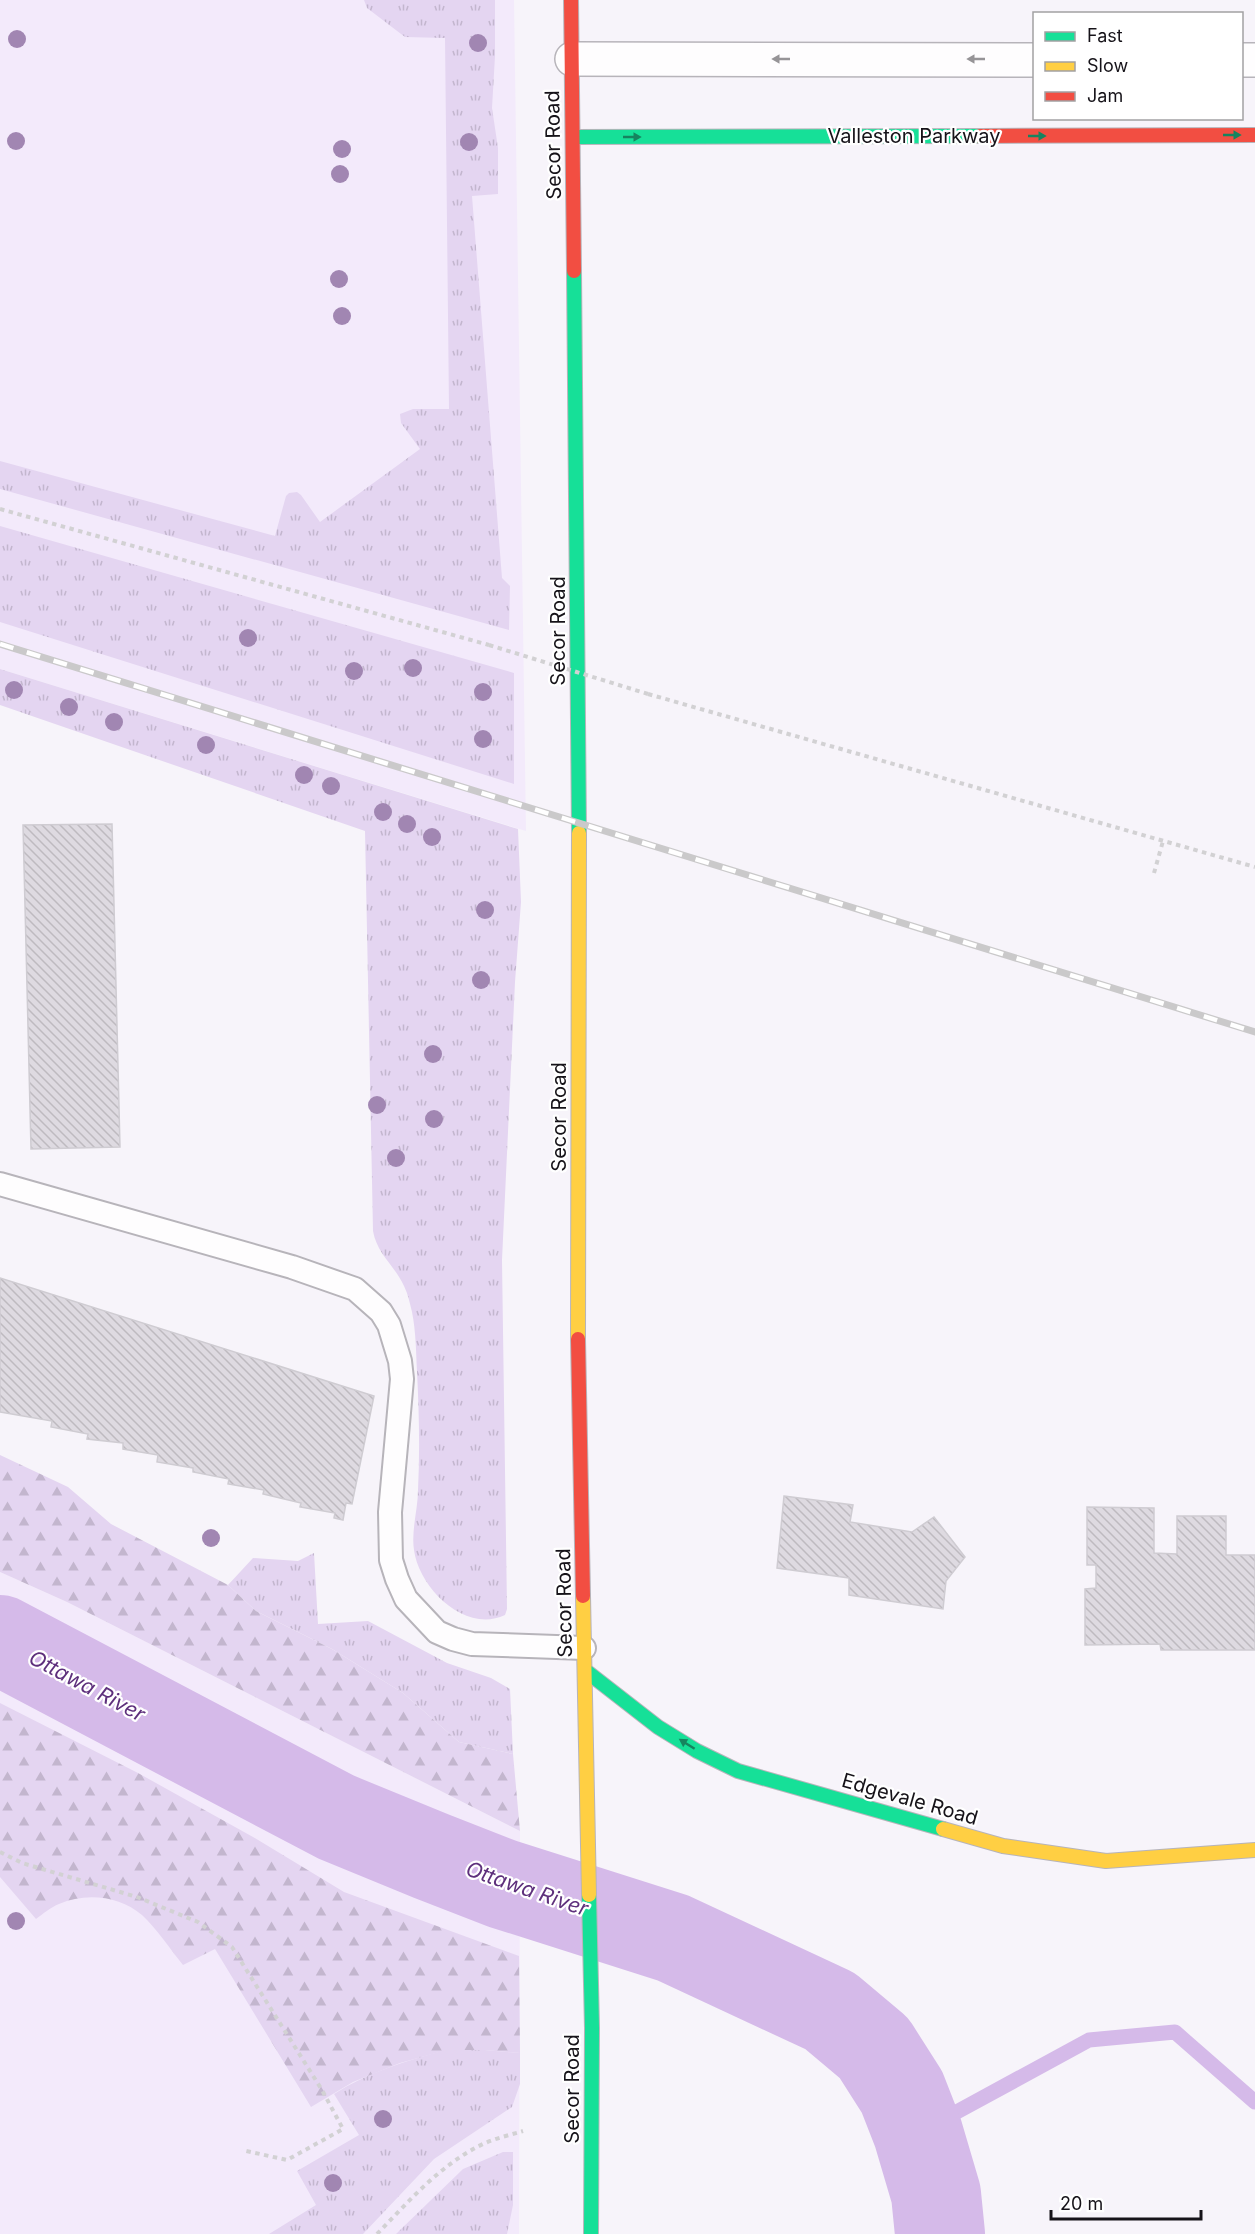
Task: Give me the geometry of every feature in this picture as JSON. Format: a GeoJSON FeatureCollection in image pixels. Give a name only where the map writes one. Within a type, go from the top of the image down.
{"type":"FeatureCollection","features":[{"type":"Feature","properties":{"kind":"main road","name":"Secor Road"},"geometry":{"type":"LineString","coordinates":[[571,0],[580,909],[578,1317],[592,2028],[591,2234]]}},
{"type":"Feature","properties":{"kind":"main road","name":"Valleston Parkway"},"geometry":{"type":"LineString","coordinates":[[573,137],[1255,135]]}},
{"type":"Feature","properties":{"kind":"main road","name":"Edgevale Road"},"geometry":{"type":"LineString","coordinates":[[586,1671],[640,1714],[712,1760],[738,1771],[1014,1847],[1106,1861],[1255,1851]]}},
{"type":"Feature","properties":{"kind":"street"},"geometry":{"type":"LineString","coordinates":[[572,58],[1033,60]]}},
{"type":"Feature","properties":{"kind":"lane"},"geometry":{"type":"LineString","coordinates":[[0,1184],[291,1267],[355,1289],[363,1295],[381,1312],[389,1325],[400,1361],[402,1379],[390,1512],[391,1560],[406,1599],[437,1632],[453,1640],[472,1644],[584,1648]]}},
{"type":"Feature","properties":{"kind":"path"},"geometry":{"type":"LineString","coordinates":[[0,509],[489,645],[648,694],[1255,867]]}},
{"type":"Feature","properties":{"kind":"path"},"geometry":{"type":"LineString","coordinates":[[1154,873],[1163,841]]}},
{"type":"Feature","properties":{"kind":"path"},"geometry":{"type":"LineString","coordinates":[[0,1852],[22,1863],[137,1897],[198,1922],[232,1947],[322,2090],[343,2129],[286,2160],[242,2150]]}},
{"type":"Feature","properties":{"kind":"path"},"geometry":{"type":"LineString","coordinates":[[377,2234],[436,2175],[462,2155],[485,2143],[523,2131]]}},
{"type":"Feature","properties":{"kind":"shaded area"},"geometry":{"type":"Polygon","coordinates":[[[0,0],[514,0],[526,831],[0,669],[0,0]]]}},
{"type":"Feature","properties":{"kind":"shaded area"},"geometry":{"type":"Polygon","coordinates":[[[0,1572],[67,1602],[520,1831],[519,2234],[0,2234],[0,1572]]]}},
{"type":"Feature","properties":{"kind":"green space"},"geometry":{"type":"Polygon","coordinates":[[[364,0],[495,0],[492,108],[498,148],[498,194],[472,196],[502,578],[510,586],[509,630],[0,489],[0,461],[275,536],[286,496],[289,493],[297,492],[301,495],[320,522],[420,449],[401,423],[400,414],[413,409],[449,409],[445,38],[405,37],[367,8],[364,0]]]}},
{"type":"Feature","properties":{"kind":"green space"},"geometry":{"type":"Polygon","coordinates":[[[0,526],[514,673],[514,784],[0,622],[0,526]]]}},
{"type":"Feature","properties":{"kind":"green space"},"geometry":{"type":"Polygon","coordinates":[[[0,669],[518,829],[521,902],[502,1260],[507,1609],[505,1615],[490,1619],[475,1618],[460,1613],[446,1604],[425,1579],[414,1550],[419,1445],[414,1327],[405,1289],[378,1246],[373,1231],[365,831],[0,705],[0,669]]]}},
{"type":"Feature","properties":{"kind":"green space"},"geometry":{"type":"Polygon","coordinates":[[[0,1455],[68,1487],[111,1524],[228,1585],[256,1611],[332,1649],[403,1693],[459,1742],[513,1754],[520,1831],[67,1602],[0,1572],[0,1455]]]}},
{"type":"Feature","properties":{"kind":"green space"},"geometry":{"type":"Polygon","coordinates":[[[314,1553],[318,1624],[368,1621],[447,1663],[491,1678],[510,1689],[513,1754],[459,1742],[403,1693],[332,1649],[256,1611],[228,1585],[253,1558],[298,1561],[314,1553]]]}},
{"type":"Feature","properties":{"kind":"green space"},"geometry":{"type":"Polygon","coordinates":[[[0,1703],[138,1773],[253,1837],[344,1892],[519,1956],[520,2053],[447,2050],[400,2063],[353,2082],[311,2107],[215,1949],[183,1965],[142,1915],[124,1904],[102,1898],[69,1900],[53,1907],[36,1919],[0,1877],[0,1703]]]}},
{"type":"Feature","properties":{"kind":"green space"},"geometry":{"type":"Polygon","coordinates":[[[445,2050],[520,2053],[520,2084],[512,2107],[434,2159],[363,2234],[269,2234],[316,2205],[297,2171],[359,2135],[334,2094],[374,2073],[445,2050]]]}},
{"type":"Feature","properties":{"kind":"green space"},"geometry":{"type":"Polygon","coordinates":[[[503,2152],[513,2152],[513,2205],[507,2234],[396,2234],[463,2169],[503,2152]]]}},
{"type":"Feature","properties":{"kind":"building"},"geometry":{"type":"Polygon","coordinates":[[[112,824],[120,1147],[31,1149],[23,825],[112,824]]]}},
{"type":"Feature","properties":{"kind":"building"},"geometry":{"type":"Polygon","coordinates":[[[0,1278],[374,1396],[352,1504],[346,1503],[343,1520],[334,1518],[335,1513],[300,1507],[301,1503],[263,1494],[264,1490],[228,1484],[229,1479],[193,1472],[193,1468],[157,1462],[158,1455],[123,1449],[123,1443],[87,1439],[88,1434],[51,1427],[52,1421],[0,1412],[0,1278]]]}},
{"type":"Feature","properties":{"kind":"building"},"geometry":{"type":"Polygon","coordinates":[[[784,1496],[853,1505],[850,1522],[912,1532],[934,1517],[965,1557],[946,1581],[943,1609],[849,1595],[849,1578],[777,1568],[784,1496]]]}},
{"type":"Feature","properties":{"kind":"building"},"geometry":{"type":"Polygon","coordinates":[[[1087,1507],[1154,1508],[1154,1553],[1177,1554],[1177,1516],[1226,1516],[1226,1555],[1255,1555],[1255,1650],[1161,1650],[1160,1644],[1085,1645],[1085,1589],[1096,1588],[1096,1565],[1087,1565],[1087,1507]]]}},
{"type":"Feature","properties":{"kind":"waterway","name":"Ottawa River"},"geometry":{"type":"LineString","coordinates":[[0,1640],[336,1817],[503,1884],[673,1938],[830,2011],[874,2048],[902,2092],[918,2133],[936,2194],[940,2234]]}},
{"type":"Feature","properties":{"kind":"waterway"},"geometry":{"type":"LineString","coordinates":[[918,2133],[1089,2040],[1175,2032],[1255,2102]]}},
{"type":"Feature","properties":{"kind":"railway"},"geometry":{"type":"LineString","coordinates":[[0,644],[1255,1032]]}},
{"type":"Feature","properties":{"kind":"traffic: fast"},"geometry":{"type":"LineString","coordinates":[[573,137],[980,136]]}},
{"type":"Feature","properties":{"kind":"traffic: fast"},"geometry":{"type":"LineString","coordinates":[[574,271],[579,833]]}},
{"type":"Feature","properties":{"kind":"traffic: fast"},"geometry":{"type":"LineString","coordinates":[[586,1671],[658,1727],[697,1751],[738,1771],[943,1829]]}},
{"type":"Feature","properties":{"kind":"traffic: fast"},"geometry":{"type":"LineString","coordinates":[[589,1895],[592,2028],[591,2234]]}},
{"type":"Feature","properties":{"kind":"traffic: slow"},"geometry":{"type":"LineString","coordinates":[[578,1339],[579,833]]}},
{"type":"Feature","properties":{"kind":"traffic: slow"},"geometry":{"type":"LineString","coordinates":[[583,1596],[589,1895]]}},
{"type":"Feature","properties":{"kind":"traffic: slow"},"geometry":{"type":"LineString","coordinates":[[943,1829],[1003,1846],[1106,1861],[1255,1850]]}},
{"type":"Feature","properties":{"kind":"traffic: jam"},"geometry":{"type":"LineString","coordinates":[[571,0],[574,271]]}},
{"type":"Feature","properties":{"kind":"traffic: jam"},"geometry":{"type":"LineString","coordinates":[[980,136],[1255,135]]}},
{"type":"Feature","properties":{"kind":"traffic: jam"},"geometry":{"type":"LineString","coordinates":[[578,1339],[583,1596]]}}]}
